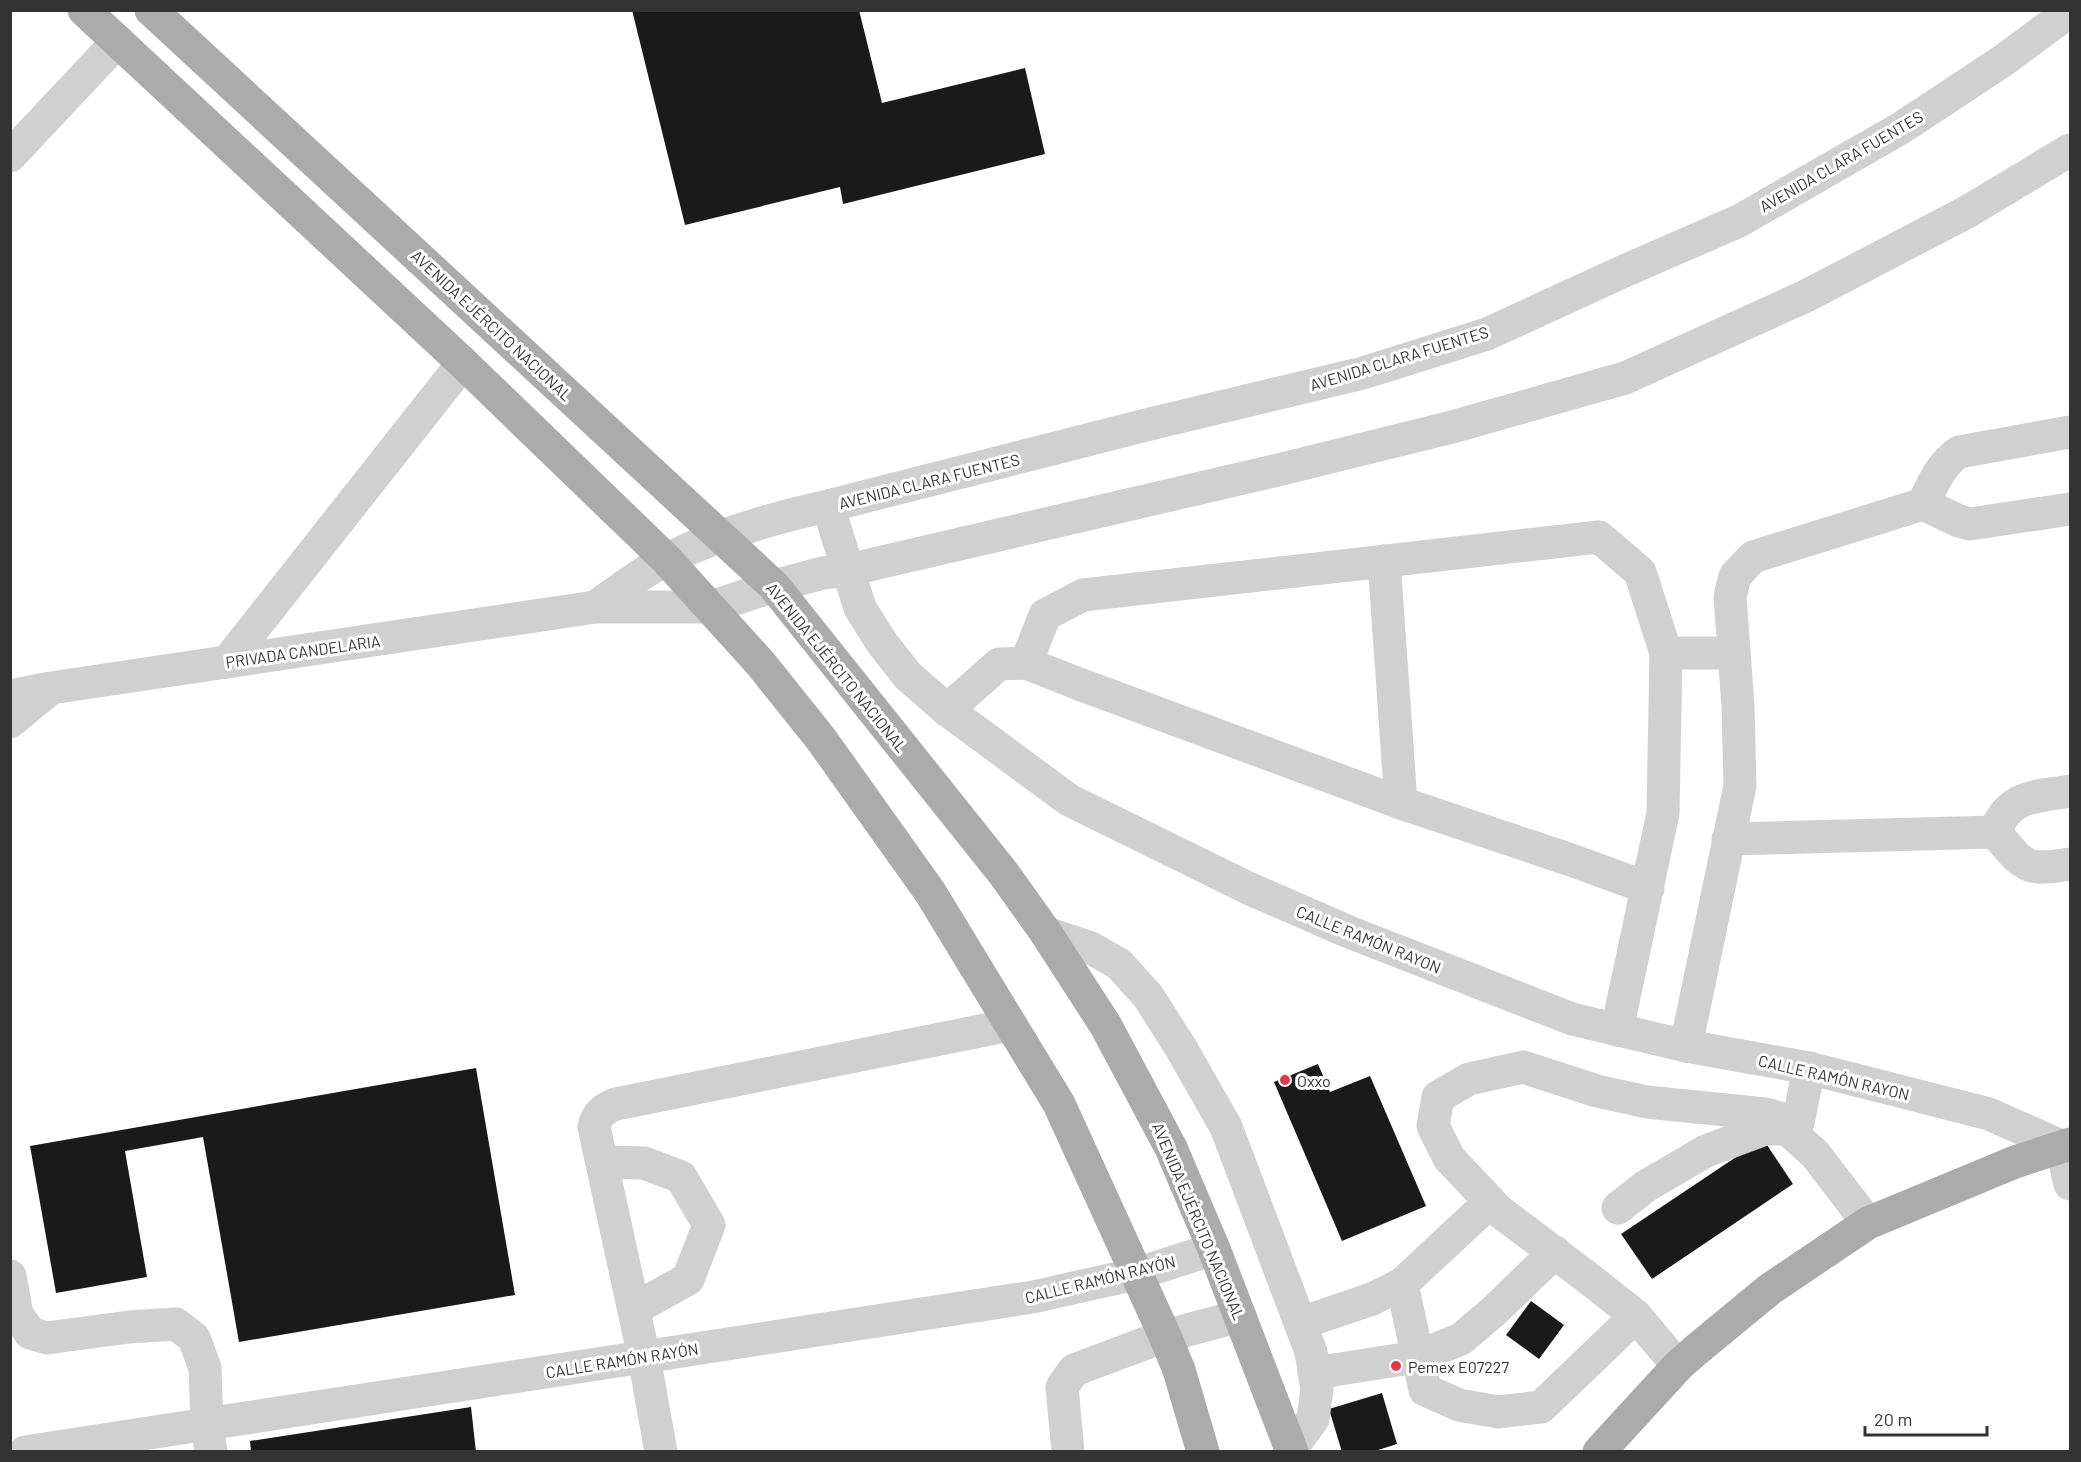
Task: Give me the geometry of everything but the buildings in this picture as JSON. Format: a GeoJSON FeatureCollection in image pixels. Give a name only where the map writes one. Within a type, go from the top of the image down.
{"type":"FeatureCollection","features":[{"type":"Feature","properties":{"kind":"main road"},"geometry":{"type":"LineString","coordinates":[[84,10],[463,363],[666,559],[761,664],[828,749],[930,892],[1059,1104],[1165,1336],[1179,1370],[1203,1452]]}},
{"type":"Feature","properties":{"kind":"main road","name":"AVENIDA EJÉRCITO NACIONAL"},"geometry":{"type":"LineString","coordinates":[[151,10],[774,586],[1004,874],[1046,933],[1106,1026],[1166,1138],[1214,1249],[1291,1450]]}},
{"type":"Feature","properties":{"kind":"main road"},"geometry":{"type":"LineString","coordinates":[[1599,1452],[1678,1366],[1770,1289],[1879,1218],[2015,1162],[2066,1145]]}},
{"type":"Feature","properties":{"kind":"street","name":"AVENIDA CLARA FUENTES"},"geometry":{"type":"LineString","coordinates":[[666,559],[780,516],[1363,373],[1487,333],[1739,221],[1901,128],[2004,60],[2070,11]]}},
{"type":"Feature","properties":{"kind":"street"},"geometry":{"type":"LineString","coordinates":[[10,156],[118,41]]}},
{"type":"Feature","properties":{"kind":"street"},"geometry":{"type":"LineString","coordinates":[[711,607],[823,573],[848,570],[1282,470],[1452,427],[1625,378],[1806,296],[1967,212],[2070,150]]}},
{"type":"Feature","properties":{"kind":"street"},"geometry":{"type":"LineString","coordinates":[[227,662],[463,363]]}},
{"type":"Feature","properties":{"kind":"street"},"geometry":{"type":"LineString","coordinates":[[1923,504],[1941,468],[1959,452],[2070,432]]}},
{"type":"Feature","properties":{"kind":"street"},"geometry":{"type":"LineString","coordinates":[[1686,1046],[1740,786],[1738,706],[1730,597],[1731,585],[1742,567],[1753,557],[1923,504],[1970,524],[2070,509]]}},
{"type":"Feature","properties":{"kind":"street","name":"CALLE RAMÓN RAYON"},"geometry":{"type":"LineString","coordinates":[[828,506],[860,608],[882,643],[908,676],[947,710],[1069,800],[1248,888],[1349,932],[1565,1017],[1686,1046],[1809,1068],[1989,1114],[2066,1145]]}},
{"type":"Feature","properties":{"kind":"street"},"geometry":{"type":"LineString","coordinates":[[1026,663],[1045,615],[1083,595],[1599,537],[1640,572],[1666,653],[1663,813],[1617,1030]]}},
{"type":"Feature","properties":{"kind":"street","name":"PRIVADA CANDELARIA"},"geometry":{"type":"LineString","coordinates":[[595,608],[666,559]]}},
{"type":"Feature","properties":{"kind":"street"},"geometry":{"type":"LineString","coordinates":[[1384,561],[1401,803]]}},
{"type":"Feature","properties":{"kind":"street","name":"PRIVADA CANDELARIA"},"geometry":{"type":"LineString","coordinates":[[10,696],[51,688],[595,608],[711,607]]}},
{"type":"Feature","properties":{"kind":"street"},"geometry":{"type":"LineString","coordinates":[[1666,653],[1734,654]]}},
{"type":"Feature","properties":{"kind":"street"},"geometry":{"type":"LineString","coordinates":[[947,710],[999,664],[1026,663],[1401,803],[1647,888]]}},
{"type":"Feature","properties":{"kind":"street"},"geometry":{"type":"LineString","coordinates":[[10,722],[51,688]]}},
{"type":"Feature","properties":{"kind":"street"},"geometry":{"type":"LineString","coordinates":[[1995,832],[2006,810],[2023,799],[2070,790]]}},
{"type":"Feature","properties":{"kind":"street"},"geometry":{"type":"LineString","coordinates":[[1728,839],[1995,832]]}},
{"type":"Feature","properties":{"kind":"street"},"geometry":{"type":"LineString","coordinates":[[1995,832],[2020,861],[2030,866],[2045,868],[2070,864]]}},
{"type":"Feature","properties":{"kind":"street"},"geometry":{"type":"LineString","coordinates":[[1046,933],[1091,948],[1119,964],[1148,996],[1226,1127],[1311,1352],[1317,1389],[1314,1419],[1291,1450]]}},
{"type":"Feature","properties":{"kind":"street"},"geometry":{"type":"LineString","coordinates":[[661,1452],[644,1357],[594,1127],[598,1114],[616,1104],[1010,1025]]}},
{"type":"Feature","properties":{"kind":"street"},"geometry":{"type":"LineString","coordinates":[[1678,1366],[1636,1316],[1555,1252],[1498,1211],[1449,1158],[1433,1126],[1438,1097],[1468,1079],[1523,1067],[1597,1091],[1647,1102],[1765,1114],[1798,1123],[1879,1218]]}},
{"type":"Feature","properties":{"kind":"street"},"geometry":{"type":"LineString","coordinates":[[1798,1123],[1809,1068]]}},
{"type":"Feature","properties":{"kind":"street"},"geometry":{"type":"LineString","coordinates":[[1618,1208],[1646,1186],[1706,1151],[1765,1129],[1787,1129],[1879,1218]]}},
{"type":"Feature","properties":{"kind":"street"},"geometry":{"type":"LineString","coordinates":[[2066,1145],[2070,1184]]}},
{"type":"Feature","properties":{"kind":"street"},"geometry":{"type":"LineString","coordinates":[[602,1162],[644,1163],[681,1176],[710,1225],[688,1279],[634,1309]]}},
{"type":"Feature","properties":{"kind":"street"},"geometry":{"type":"LineString","coordinates":[[1301,1323],[1372,1299],[1402,1284],[1490,1202]]}},
{"type":"Feature","properties":{"kind":"street","name":"CALLE RAMÓN RAYÓN"},"geometry":{"type":"LineString","coordinates":[[25,1452],[209,1438],[644,1357],[1033,1297],[1136,1274],[1214,1249]]}},
{"type":"Feature","properties":{"kind":"street"},"geometry":{"type":"LineString","coordinates":[[1314,1373],[1417,1358],[1461,1339],[1494,1311],[1555,1252]]}},
{"type":"Feature","properties":{"kind":"street"},"geometry":{"type":"LineString","coordinates":[[10,1276],[17,1314],[30,1333],[46,1338],[129,1327],[176,1324],[194,1338],[205,1368],[209,1438]]}},
{"type":"Feature","properties":{"kind":"street"},"geometry":{"type":"LineString","coordinates":[[1402,1284],[1425,1390],[1459,1405],[1498,1412],[1541,1407],[1636,1316]]}},
{"type":"Feature","properties":{"kind":"street"},"geometry":{"type":"LineString","coordinates":[[1068,1452],[1062,1387],[1074,1370],[1165,1336],[1240,1316]]}},
{"type":"Feature","properties":{"kind":"place","name":"Oxxo"},"geometry":{"type":"Point","coordinates":[1285,1080]}},
{"type":"Feature","properties":{"kind":"place","name":"Pemex E07227"},"geometry":{"type":"Point","coordinates":[1396,1366]}}]}
